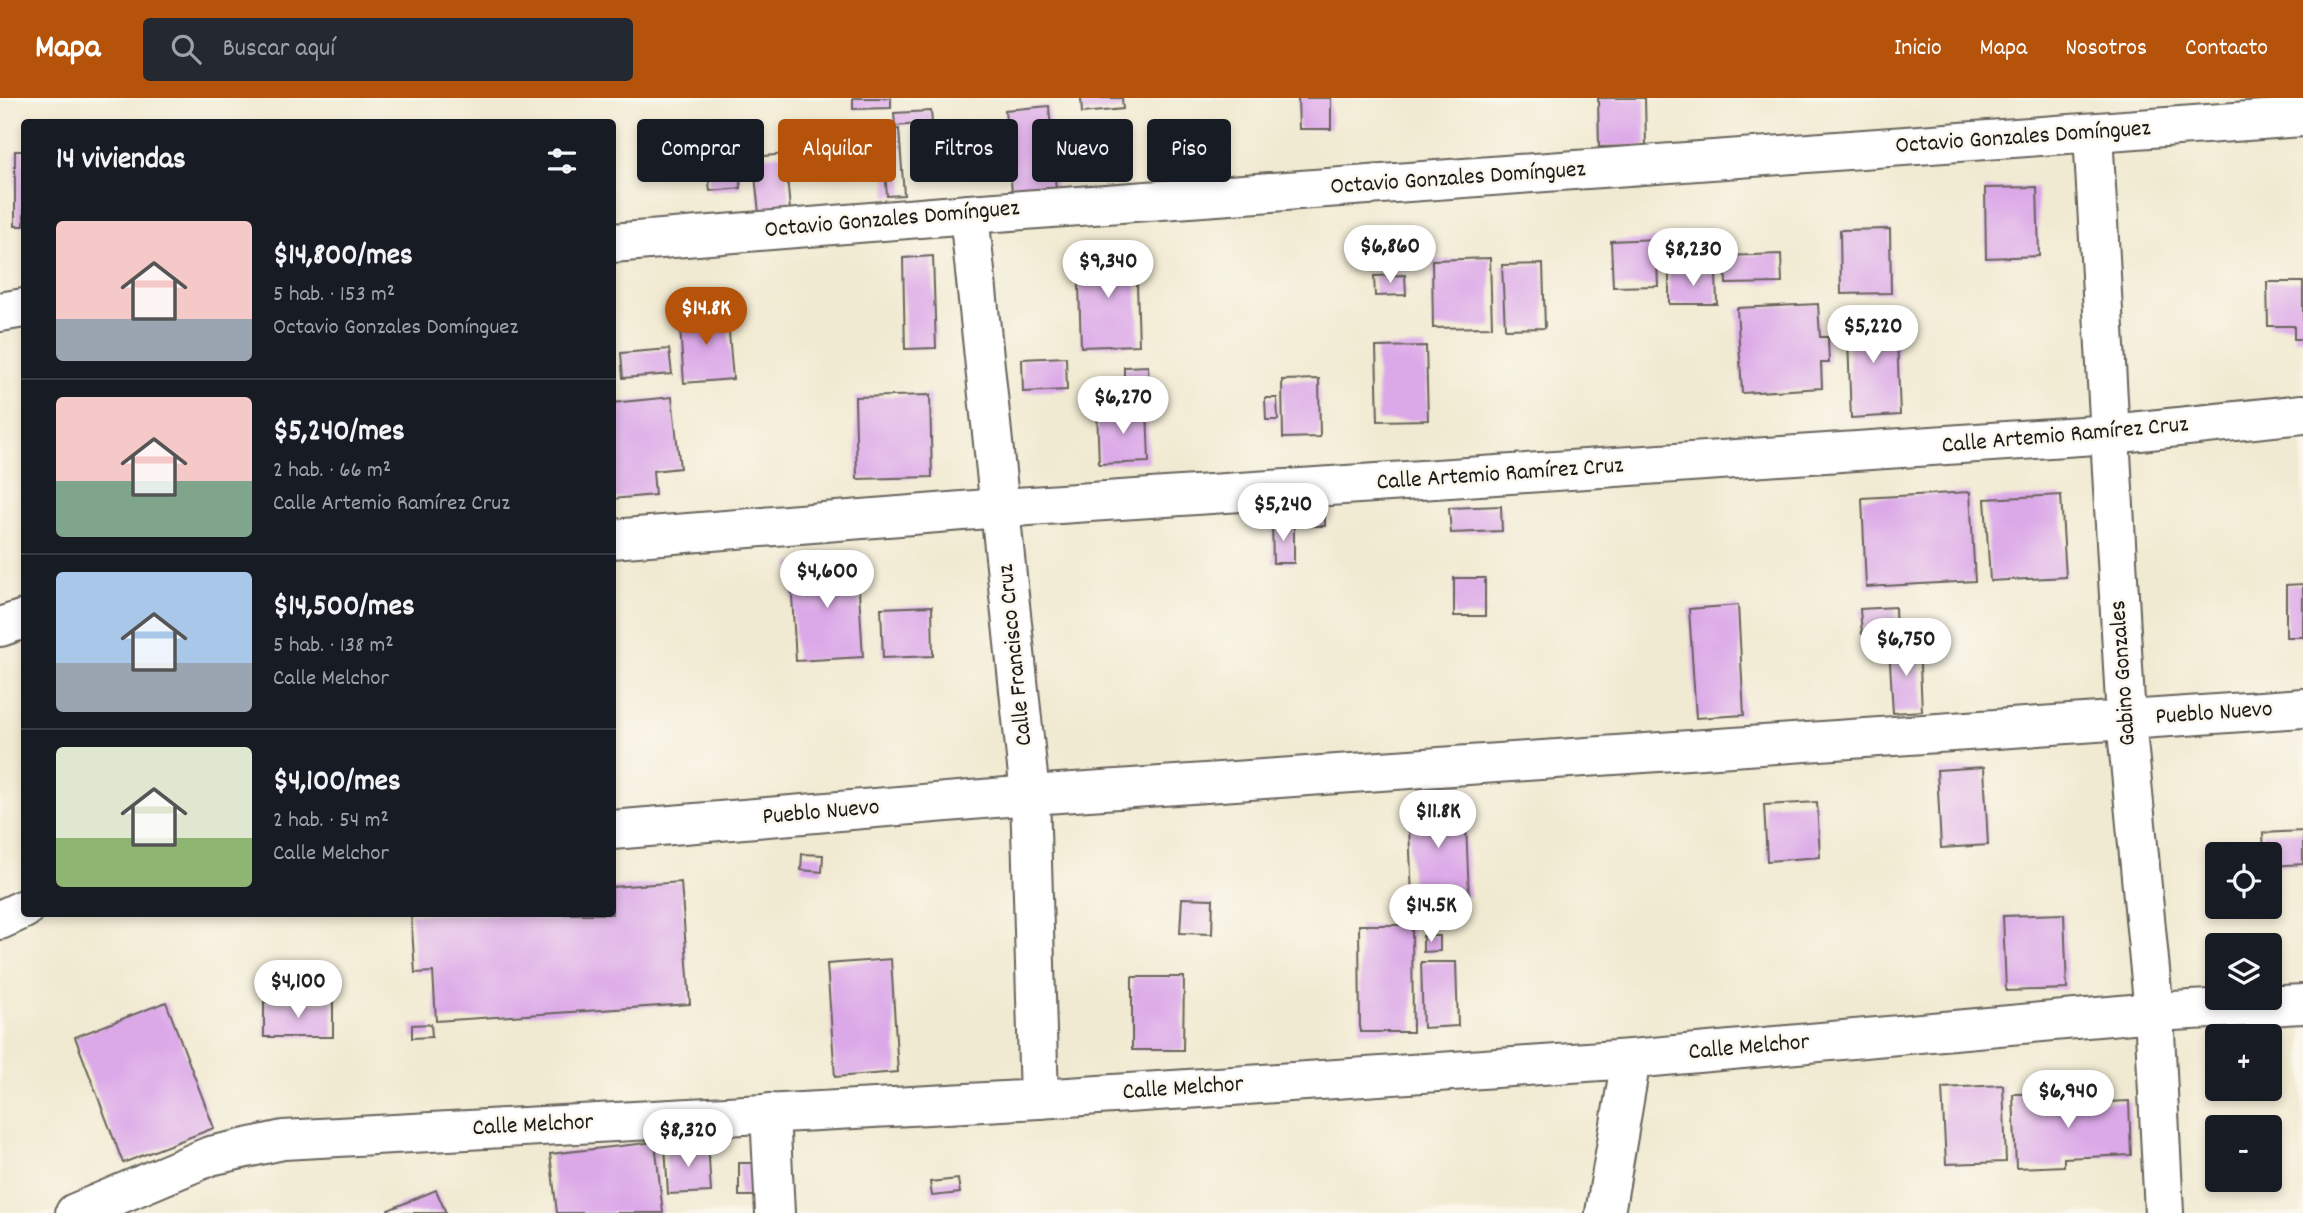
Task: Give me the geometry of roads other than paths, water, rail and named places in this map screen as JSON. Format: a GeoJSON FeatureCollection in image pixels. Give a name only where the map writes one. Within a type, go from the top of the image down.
{"type":"FeatureCollection","features":[{"type":"Feature","properties":{"kind":"street","name":"Octavio Gonzales Domínguez"},"geometry":{"type":"LineString","coordinates":[[616,243],[969,214],[2303,117]]}},
{"type":"Feature","properties":{"kind":"street","name":"Gabino Gonzales"},"geometry":{"type":"LineString","coordinates":[[2093,133],[2126,720],[2154,1012],[2164,1213]]}},
{"type":"Feature","properties":{"kind":"street","name":"Calle Francisco Cruz"},"geometry":{"type":"LineString","coordinates":[[969,214],[1030,795],[1039,1099]]}},
{"type":"Feature","properties":{"kind":"street"},"geometry":{"type":"LineString","coordinates":[[0,312],[21,308]]}},
{"type":"Feature","properties":{"kind":"street","name":"Calle Artemio Ramírez Cruz"},"geometry":{"type":"LineString","coordinates":[[616,539],[1000,508],[2111,435],[2303,414]]}},
{"type":"Feature","properties":{"kind":"street"},"geometry":{"type":"LineString","coordinates":[[0,627],[21,620]]}},
{"type":"Feature","properties":{"kind":"street","name":"Pueblo Nuevo"},"geometry":{"type":"LineString","coordinates":[[616,830],[1030,795],[2303,708]]}},
{"type":"Feature","properties":{"kind":"street"},"geometry":{"type":"LineString","coordinates":[[0,920],[21,910]]}},
{"type":"Feature","properties":{"kind":"street","name":"Calle Melchor"},"geometry":{"type":"LineString","coordinates":[[75,1213],[210,1156],[283,1140],[1039,1099],[1631,1059],[2154,1012],[2303,1004]]}},
{"type":"Feature","properties":{"kind":"street"},"geometry":{"type":"LineString","coordinates":[[1605,1213],[1631,1059]]}},
{"type":"Feature","properties":{"kind":"street"},"geometry":{"type":"LineString","coordinates":[[770,1113],[775,1213]]}}]}
